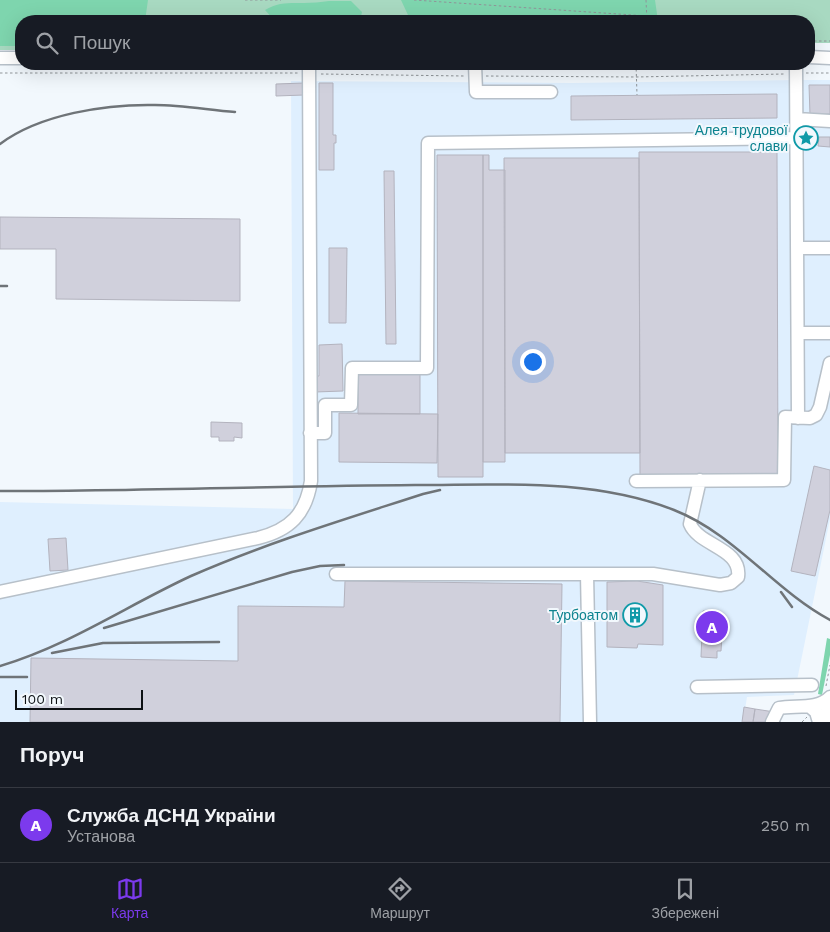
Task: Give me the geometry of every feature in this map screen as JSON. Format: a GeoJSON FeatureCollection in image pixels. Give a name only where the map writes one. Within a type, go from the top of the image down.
{"type":"FeatureCollection","features":[{"type":"Feature","properties":{"kind":"main road"},"geometry":{"type":"LineString","coordinates":[[826,722],[830,704]]}},
{"type":"Feature","properties":{"kind":"street"},"geometry":{"type":"LineString","coordinates":[[815,57],[830,58]]}},
{"type":"Feature","properties":{"kind":"street"},"geometry":{"type":"LineString","coordinates":[[0,58],[15,58]]}},
{"type":"Feature","properties":{"kind":"street"},"geometry":{"type":"LineString","coordinates":[[0,592],[258,538],[284,528],[302,510],[308,497],[310,481],[309,70]]}},
{"type":"Feature","properties":{"kind":"street"},"geometry":{"type":"LineString","coordinates":[[475,70],[476,92],[551,92]]}},
{"type":"Feature","properties":{"kind":"street"},"geometry":{"type":"LineString","coordinates":[[796,70],[798,418]]}},
{"type":"Feature","properties":{"kind":"street"},"geometry":{"type":"LineString","coordinates":[[797,120],[830,122]]}},
{"type":"Feature","properties":{"kind":"street"},"geometry":{"type":"LineString","coordinates":[[310,433],[325,433],[325,405],[351,405],[352,368],[426,368],[428,143],[797,138]]}},
{"type":"Feature","properties":{"kind":"street"},"geometry":{"type":"LineString","coordinates":[[798,248],[830,248]]}},
{"type":"Feature","properties":{"kind":"street"},"geometry":{"type":"LineString","coordinates":[[798,332],[830,333]]}},
{"type":"Feature","properties":{"kind":"street"},"geometry":{"type":"LineString","coordinates":[[636,481],[784,480],[785,417],[812,417],[818,413],[830,363]]}},
{"type":"Feature","properties":{"kind":"street"},"geometry":{"type":"LineString","coordinates":[[336,574],[654,574],[726,585],[735,581],[739,573],[736,563],[732,558],[697,534],[691,527],[690,521],[700,480]]}},
{"type":"Feature","properties":{"kind":"street"},"geometry":{"type":"LineString","coordinates":[[588,574],[590,722]]}},
{"type":"Feature","properties":{"kind":"street"},"geometry":{"type":"LineString","coordinates":[[697,687],[812,685]]}},
{"type":"Feature","properties":{"kind":"street"},"geometry":{"type":"LineString","coordinates":[[772,722],[779,708],[812,714],[830,697]]}},
{"type":"Feature","properties":{"kind":"path"},"geometry":{"type":"LineString","coordinates":[[245,0],[281,0]]}},
{"type":"Feature","properties":{"kind":"path"},"geometry":{"type":"LineString","coordinates":[[414,0],[633,15]]}},
{"type":"Feature","properties":{"kind":"path"},"geometry":{"type":"LineString","coordinates":[[646,0],[648,15]]}},
{"type":"Feature","properties":{"kind":"path"},"geometry":{"type":"LineString","coordinates":[[815,42],[830,41]]}},
{"type":"Feature","properties":{"kind":"path"},"geometry":{"type":"LineString","coordinates":[[636,70],[637,95]]}},
{"type":"Feature","properties":{"kind":"path"},"geometry":{"type":"LineString","coordinates":[[636,77],[760,70]]}},
{"type":"Feature","properties":{"kind":"path"},"geometry":{"type":"LineString","coordinates":[[810,70],[830,73]]}},
{"type":"Feature","properties":{"kind":"path"},"geometry":{"type":"LineString","coordinates":[[802,722],[812,714]]}},
{"type":"Feature","properties":{"kind":"shaded area","name":"Турбоатом"},"geometry":{"type":"Polygon","coordinates":[[[830,80],[830,519],[794,695],[747,697],[743,722],[0,722],[0,502],[293,509],[291,81],[572,83],[830,80]]]}},
{"type":"Feature","properties":{"kind":"green space"},"geometry":{"type":"Polygon","coordinates":[[[0,0],[830,0],[830,43],[815,43],[815,15],[15,15],[15,50],[0,50],[0,0]]]}},
{"type":"Feature","properties":{"kind":"green space"},"geometry":{"type":"Polygon","coordinates":[[[0,0],[148,0],[146,15],[15,15],[15,46],[0,46],[0,0]]]}},
{"type":"Feature","properties":{"kind":"green space"},"geometry":{"type":"Polygon","coordinates":[[[401,0],[655,0],[657,15],[408,15],[401,0]]]}},
{"type":"Feature","properties":{"kind":"green space"},"geometry":{"type":"Polygon","coordinates":[[[351,1],[362,12],[361,15],[270,15],[265,10],[284,4],[351,1]]]}},
{"type":"Feature","properties":{"kind":"green space"},"geometry":{"type":"Polygon","coordinates":[[[827,638],[830,639],[830,655],[822,695],[818,694],[827,638]]]}},
{"type":"Feature","properties":{"kind":"building"},"geometry":{"type":"Polygon","coordinates":[[[304,83],[304,95],[276,96],[276,84],[304,83]]]}},
{"type":"Feature","properties":{"kind":"building"},"geometry":{"type":"Polygon","coordinates":[[[319,83],[333,83],[333,135],[336,135],[336,143],[334,143],[334,170],[319,170],[319,83]]]}},
{"type":"Feature","properties":{"kind":"building"},"geometry":{"type":"Polygon","coordinates":[[[809,85],[830,85],[830,114],[810,115],[809,85]]]}},
{"type":"Feature","properties":{"kind":"building"},"geometry":{"type":"Polygon","coordinates":[[[777,94],[777,118],[571,120],[571,96],[777,94]]]}},
{"type":"Feature","properties":{"kind":"building"},"geometry":{"type":"Polygon","coordinates":[[[819,137],[830,137],[830,147],[818,146],[819,137]]]}},
{"type":"Feature","properties":{"kind":"building"},"geometry":{"type":"Polygon","coordinates":[[[639,152],[777,152],[778,476],[640,476],[639,152]]]}},
{"type":"Feature","properties":{"kind":"building"},"geometry":{"type":"Polygon","coordinates":[[[437,155],[483,155],[483,477],[438,477],[437,155]]]}},
{"type":"Feature","properties":{"kind":"building"},"geometry":{"type":"Polygon","coordinates":[[[483,155],[489,155],[489,170],[505,170],[505,462],[483,462],[483,155]]]}},
{"type":"Feature","properties":{"kind":"building"},"geometry":{"type":"Polygon","coordinates":[[[504,158],[639,158],[640,453],[505,453],[504,158]]]}},
{"type":"Feature","properties":{"kind":"building"},"geometry":{"type":"Polygon","coordinates":[[[384,171],[394,171],[396,344],[386,344],[384,171]]]}},
{"type":"Feature","properties":{"kind":"building"},"geometry":{"type":"Polygon","coordinates":[[[0,217],[240,219],[240,301],[56,299],[56,249],[0,249],[0,217]]]}},
{"type":"Feature","properties":{"kind":"building"},"geometry":{"type":"Polygon","coordinates":[[[329,248],[347,248],[346,323],[329,323],[329,248]]]}},
{"type":"Feature","properties":{"kind":"building"},"geometry":{"type":"Polygon","coordinates":[[[342,344],[343,391],[315,392],[315,376],[319,376],[319,345],[342,344]]]}},
{"type":"Feature","properties":{"kind":"building"},"geometry":{"type":"Polygon","coordinates":[[[358,374],[420,374],[420,414],[358,414],[358,374]]]}},
{"type":"Feature","properties":{"kind":"building"},"geometry":{"type":"Polygon","coordinates":[[[339,413],[438,414],[437,463],[339,462],[339,413]]]}},
{"type":"Feature","properties":{"kind":"building"},"geometry":{"type":"Polygon","coordinates":[[[211,422],[242,423],[242,438],[234,437],[234,441],[219,441],[219,437],[211,437],[211,422]]]}},
{"type":"Feature","properties":{"kind":"building"},"geometry":{"type":"Polygon","coordinates":[[[814,466],[830,470],[830,510],[815,576],[791,571],[814,466]]]}},
{"type":"Feature","properties":{"kind":"building"},"geometry":{"type":"Polygon","coordinates":[[[66,538],[68,570],[50,571],[48,539],[66,538]]]}},
{"type":"Feature","properties":{"kind":"building"},"geometry":{"type":"Polygon","coordinates":[[[345,581],[562,584],[560,722],[30,722],[31,658],[238,661],[238,606],[344,607],[345,581]]]}},
{"type":"Feature","properties":{"kind":"building","name":"Турбоатом"},"geometry":{"type":"Polygon","coordinates":[[[637,581],[663,585],[663,645],[638,644],[637,648],[607,647],[607,582],[637,581]]]}},
{"type":"Feature","properties":{"kind":"building"},"geometry":{"type":"Polygon","coordinates":[[[703,611],[719,611],[719,619],[723,619],[721,651],[717,651],[717,658],[701,657],[703,611]]]}},
{"type":"Feature","properties":{"kind":"building"},"geometry":{"type":"Polygon","coordinates":[[[744,707],[755,709],[753,722],[742,722],[744,707]]]}},
{"type":"Feature","properties":{"kind":"building"},"geometry":{"type":"Polygon","coordinates":[[[755,709],[781,713],[780,722],[753,722],[755,709]]]}},
{"type":"Feature","properties":{"kind":"railway"},"geometry":{"type":"LineString","coordinates":[[0,144],[34,125],[54,118],[116,106],[155,105],[235,112]]}},
{"type":"Feature","properties":{"kind":"railway"},"geometry":{"type":"LineString","coordinates":[[0,286],[7,286]]}},
{"type":"Feature","properties":{"kind":"railway"},"geometry":{"type":"LineString","coordinates":[[0,491],[513,484],[579,488],[643,500],[674,510],[696,520],[735,547],[791,594],[830,620]]}},
{"type":"Feature","properties":{"kind":"railway"},"geometry":{"type":"LineString","coordinates":[[0,666],[74,636],[191,576],[219,564],[306,532],[440,490]]}},
{"type":"Feature","properties":{"kind":"railway"},"geometry":{"type":"LineString","coordinates":[[104,628],[292,572],[320,566],[344,565]]}},
{"type":"Feature","properties":{"kind":"railway"},"geometry":{"type":"LineString","coordinates":[[781,592],[792,607]]}},
{"type":"Feature","properties":{"kind":"railway"},"geometry":{"type":"LineString","coordinates":[[52,653],[103,643],[219,642]]}},
{"type":"Feature","properties":{"kind":"railway"},"geometry":{"type":"LineString","coordinates":[[0,677],[27,677]]}},
{"type":"Feature","properties":{"kind":"place","name":"Алея трудової слави"},"geometry":{"type":"Point","coordinates":[806,138]}},
{"type":"Feature","properties":{"kind":"place","name":"Турбоатом"},"geometry":{"type":"Point","coordinates":[635,615]}},
{"type":"Feature","properties":{"kind":"place","name":"Служба ДСНД України"},"geometry":{"type":"Point","coordinates":[712,627]}}]}
